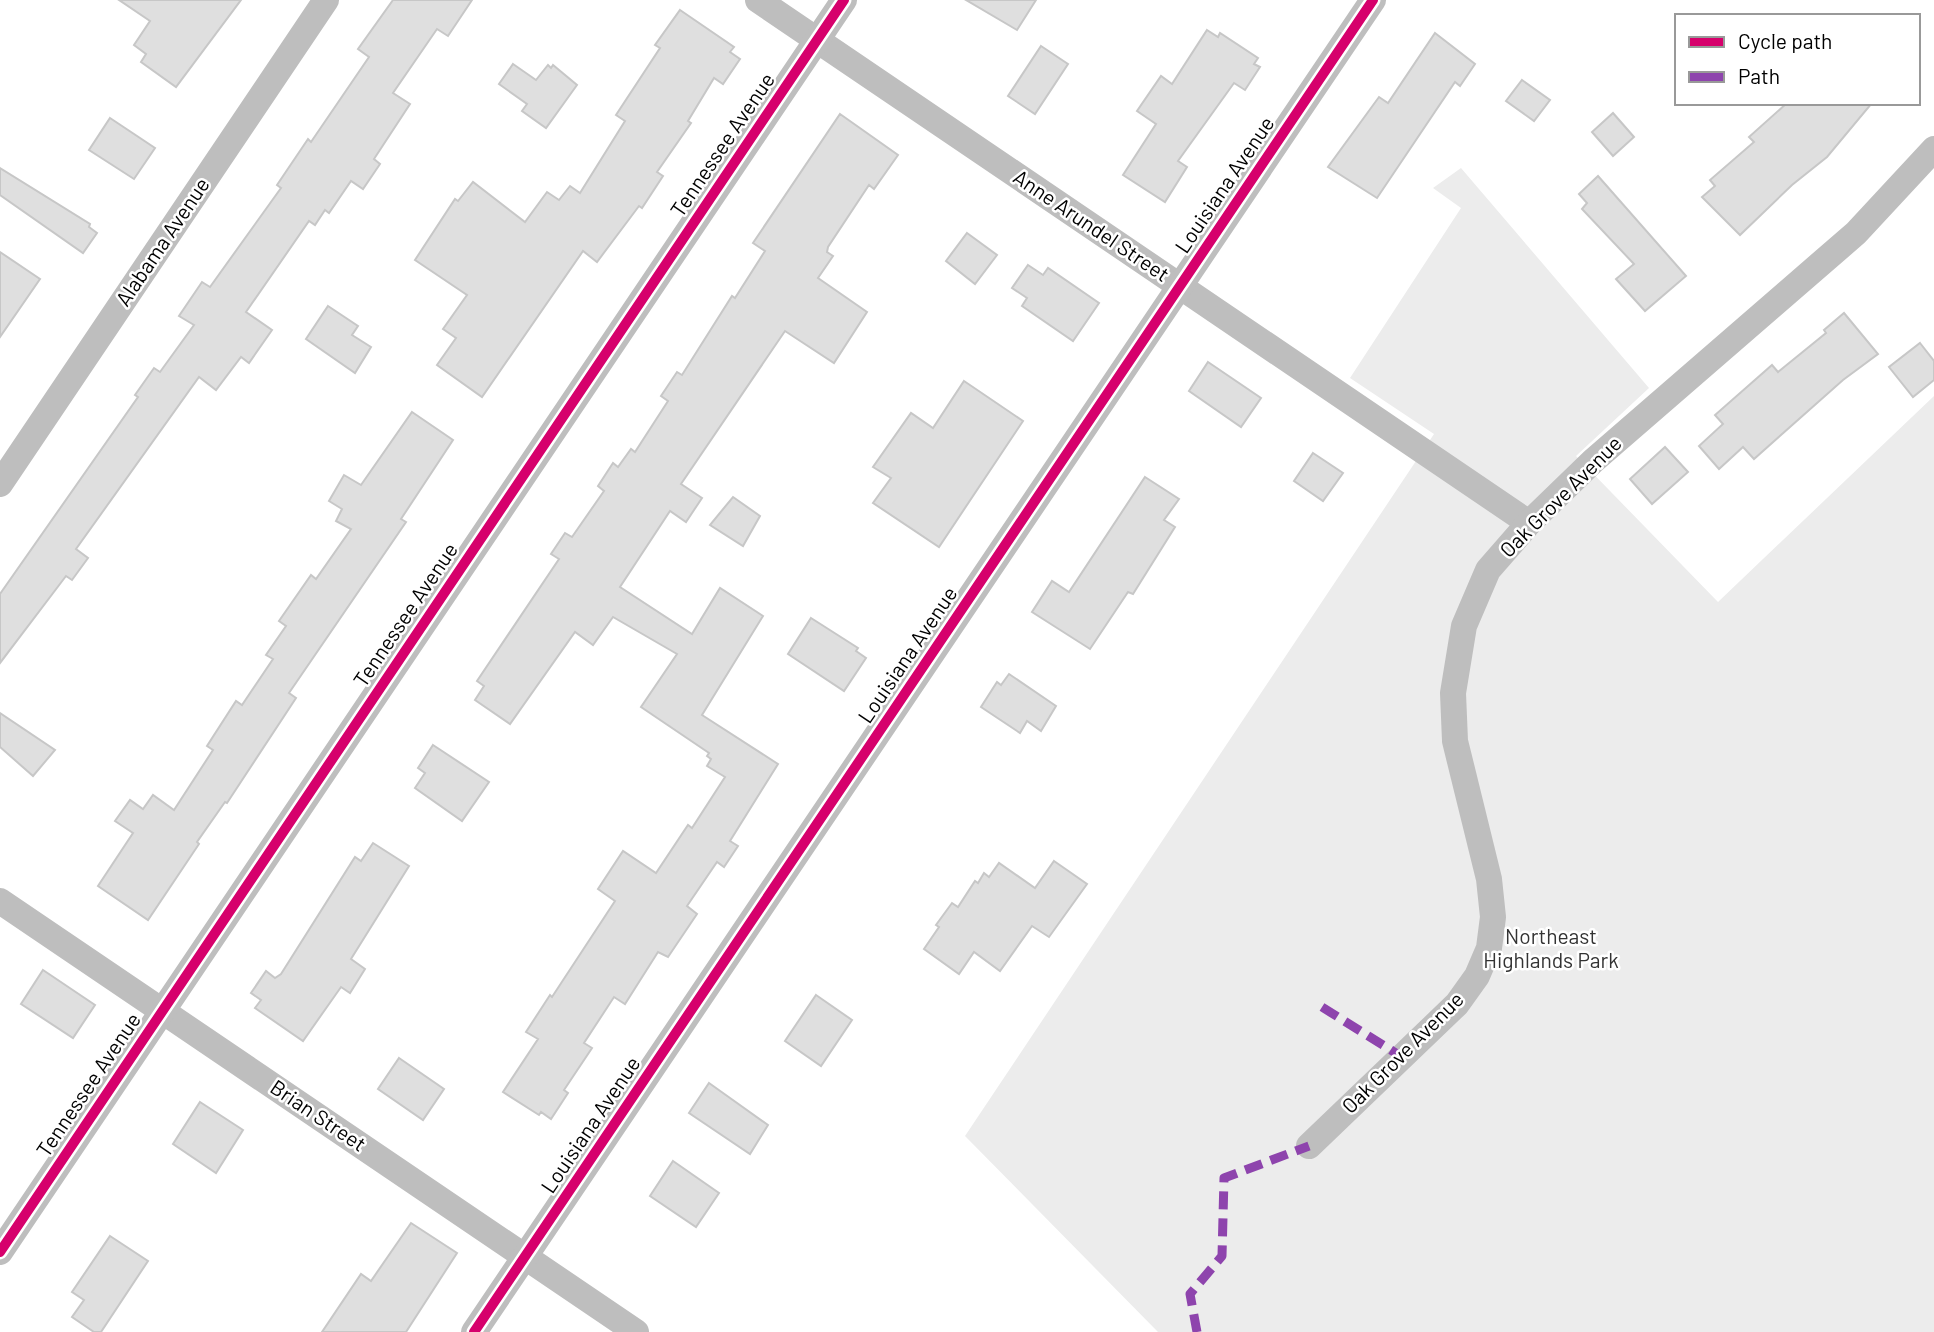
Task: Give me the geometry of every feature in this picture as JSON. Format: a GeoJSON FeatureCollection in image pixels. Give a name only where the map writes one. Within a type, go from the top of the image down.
{"type":"FeatureCollection","features":[{"type":"Feature","properties":{"kind":"street","name":"Alabama Avenue"},"geometry":{"type":"LineString","coordinates":[[0,484],[326,0]]}},
{"type":"Feature","properties":{"kind":"street","name":"Anne Arundel Street"},"geometry":{"type":"LineString","coordinates":[[758,0],[1529,523]]}},
{"type":"Feature","properties":{"kind":"street","name":"Tennessee Avenue"},"geometry":{"type":"LineString","coordinates":[[0,1252],[844,0]]}},
{"type":"Feature","properties":{"kind":"street","name":"Louisiana Avenue"},"geometry":{"type":"LineString","coordinates":[[474,1332],[1373,0]]}},
{"type":"Feature","properties":{"kind":"street","name":"Oak Grove Avenue"},"geometry":{"type":"LineString","coordinates":[[1309,1146],[1457,1004],[1477,976],[1489,948],[1493,916],[1489,879],[1455,741],[1453,693],[1464,626],[1488,570],[1529,523],[1592,461],[1856,233],[1934,149]]}},
{"type":"Feature","properties":{"kind":"street","name":"Brian Street"},"geometry":{"type":"LineString","coordinates":[[0,901],[636,1332]]}},
{"type":"Feature","properties":{"kind":"green space","name":"Northeast Highlands Park"},"geometry":{"type":"Polygon","coordinates":[[[1461,168],[1649,388],[1576,456],[1718,602],[1934,396],[1934,1332],[1158,1332],[965,1136],[1434,434],[1350,378],[1461,208],[1433,188],[1461,168]]]}},
{"type":"Feature","properties":{"kind":"building"},"geometry":{"type":"Polygon","coordinates":[[[119,0],[241,0],[176,87],[141,62],[146,54],[134,45],[150,21],[119,0]]]}},
{"type":"Feature","properties":{"kind":"building"},"geometry":{"type":"Polygon","coordinates":[[[393,0],[472,0],[448,36],[437,29],[393,93],[410,104],[374,159],[380,164],[363,189],[351,181],[329,213],[325,210],[315,225],[309,221],[246,312],[272,330],[249,363],[241,357],[216,390],[199,377],[76,549],[88,558],[72,580],[66,576],[0,663],[0,594],[138,397],[135,395],[154,368],[160,372],[194,325],[179,316],[202,282],[210,287],[281,188],[277,185],[308,139],[311,142],[369,57],[358,49],[393,0]]]}},
{"type":"Feature","properties":{"kind":"building"},"geometry":{"type":"Polygon","coordinates":[[[966,0],[1036,0],[1017,30],[966,0]]]}},
{"type":"Feature","properties":{"kind":"building"},"geometry":{"type":"Polygon","coordinates":[[[680,10],[734,47],[730,52],[740,59],[723,84],[714,78],[688,121],[691,123],[657,172],[663,176],[642,208],[639,206],[597,262],[583,251],[482,397],[437,365],[456,338],[443,329],[467,295],[415,260],[455,199],[458,201],[473,182],[525,222],[547,192],[559,200],[570,186],[580,193],[625,121],[616,115],[660,48],[655,45],[680,10]]]}},
{"type":"Feature","properties":{"kind":"building"},"geometry":{"type":"Polygon","coordinates":[[[1207,30],[1218,37],[1220,33],[1258,58],[1254,64],[1260,67],[1245,90],[1234,83],[1178,161],[1187,167],[1165,202],[1123,175],[1156,124],[1137,111],[1161,76],[1172,84],[1207,30]]]}},
{"type":"Feature","properties":{"kind":"building"},"geometry":{"type":"Polygon","coordinates":[[[1435,33],[1475,64],[1460,86],[1455,82],[1377,198],[1328,167],[1379,97],[1388,103],[1435,33]]]}},
{"type":"Feature","properties":{"kind":"building"},"geometry":{"type":"Polygon","coordinates":[[[1041,46],[1068,64],[1035,114],[1008,96],[1041,46]]]}},
{"type":"Feature","properties":{"kind":"building"},"geometry":{"type":"Polygon","coordinates":[[[513,64],[536,80],[548,65],[551,68],[553,65],[577,85],[546,128],[522,111],[527,104],[499,84],[513,64]]]}},
{"type":"Feature","properties":{"kind":"building"},"geometry":{"type":"Polygon","coordinates":[[[1522,80],[1550,100],[1534,121],[1506,101],[1522,80]]]}},
{"type":"Feature","properties":{"kind":"building"},"geometry":{"type":"Polygon","coordinates":[[[1785,105],[1870,105],[1827,157],[1792,185],[1740,235],[1702,197],[1715,186],[1710,180],[1754,142],[1749,137],[1785,105]]]}},
{"type":"Feature","properties":{"kind":"building"},"geometry":{"type":"Polygon","coordinates":[[[1613,113],[1634,137],[1613,156],[1592,132],[1613,113]]]}},
{"type":"Feature","properties":{"kind":"building"},"geometry":{"type":"Polygon","coordinates":[[[840,114],[898,155],[874,189],[869,185],[828,247],[827,252],[833,256],[818,278],[867,312],[834,363],[785,331],[681,484],[702,498],[686,522],[670,511],[620,587],[692,634],[720,588],[763,616],[702,715],[778,764],[730,841],[738,846],[724,867],[717,862],[687,906],[697,914],[668,957],[658,952],[625,1004],[614,997],[584,1043],[592,1048],[564,1090],[568,1093],[551,1119],[541,1112],[539,1115],[503,1092],[538,1039],[526,1032],[615,901],[598,889],[623,851],[656,873],[688,825],[692,828],[725,777],[707,766],[711,759],[707,756],[709,753],[641,707],[677,654],[613,617],[593,645],[575,632],[510,724],[475,700],[484,686],[477,681],[559,559],[551,554],[565,533],[572,537],[604,491],[598,486],[613,463],[618,467],[631,449],[635,452],[668,401],[661,396],[677,372],[682,375],[732,296],[735,298],[765,251],[753,243],[840,114]]]}},
{"type":"Feature","properties":{"kind":"building"},"geometry":{"type":"Polygon","coordinates":[[[110,118],[155,148],[134,179],[89,150],[110,118]]]}},
{"type":"Feature","properties":{"kind":"building"},"geometry":{"type":"Polygon","coordinates":[[[0,168],[90,224],[89,227],[97,233],[83,253],[0,195],[0,168]]]}},
{"type":"Feature","properties":{"kind":"building"},"geometry":{"type":"Polygon","coordinates":[[[1598,176],[1686,276],[1645,311],[1616,279],[1634,264],[1582,209],[1587,203],[1579,194],[1598,176]]]}},
{"type":"Feature","properties":{"kind":"building"},"geometry":{"type":"Polygon","coordinates":[[[967,233],[997,255],[975,284],[946,261],[967,233]]]}},
{"type":"Feature","properties":{"kind":"building"},"geometry":{"type":"Polygon","coordinates":[[[0,252],[40,279],[0,337],[0,252]]]}},
{"type":"Feature","properties":{"kind":"building"},"geometry":{"type":"Polygon","coordinates":[[[1028,265],[1043,275],[1048,268],[1099,303],[1073,341],[1022,306],[1027,298],[1012,288],[1028,265]]]}},
{"type":"Feature","properties":{"kind":"building"},"geometry":{"type":"Polygon","coordinates":[[[328,306],[358,326],[352,335],[371,347],[355,373],[306,339],[328,306]]]}},
{"type":"Feature","properties":{"kind":"building"},"geometry":{"type":"Polygon","coordinates":[[[1844,313],[1878,354],[1843,380],[1754,459],[1743,447],[1719,469],[1699,446],[1723,424],[1715,415],[1772,365],[1778,372],[1826,333],[1824,330],[1844,313]]]}},
{"type":"Feature","properties":{"kind":"building"},"geometry":{"type":"Polygon","coordinates":[[[1920,343],[1934,361],[1934,380],[1913,397],[1889,367],[1920,343]]]}},
{"type":"Feature","properties":{"kind":"building"},"geometry":{"type":"Polygon","coordinates":[[[1208,362],[1261,398],[1241,427],[1189,391],[1208,362]]]}},
{"type":"Feature","properties":{"kind":"building"},"geometry":{"type":"Polygon","coordinates":[[[964,381],[1023,421],[939,547],[873,503],[891,478],[873,467],[911,413],[933,428],[964,381]]]}},
{"type":"Feature","properties":{"kind":"building"},"geometry":{"type":"Polygon","coordinates":[[[412,412],[453,440],[401,519],[406,522],[289,693],[296,698],[227,803],[225,802],[197,842],[199,844],[148,920],[98,886],[133,833],[115,821],[130,800],[143,809],[153,795],[174,810],[213,750],[207,746],[236,701],[242,705],[273,659],[266,655],[286,626],[279,621],[311,575],[316,579],[351,529],[336,521],[342,509],[329,501],[344,475],[361,485],[412,412]]]}},
{"type":"Feature","properties":{"kind":"building"},"geometry":{"type":"Polygon","coordinates":[[[1665,447],[1688,472],[1652,504],[1630,479],[1665,447]]]}},
{"type":"Feature","properties":{"kind":"building"},"geometry":{"type":"Polygon","coordinates":[[[1313,453],[1343,473],[1323,501],[1294,481],[1313,453]]]}},
{"type":"Feature","properties":{"kind":"building"},"geometry":{"type":"Polygon","coordinates":[[[1145,477],[1179,499],[1164,520],[1175,527],[1133,594],[1128,592],[1090,649],[1032,612],[1052,581],[1069,592],[1145,477]]]}},
{"type":"Feature","properties":{"kind":"building"},"geometry":{"type":"Polygon","coordinates":[[[733,497],[760,516],[743,546],[710,525],[733,497]]]}},
{"type":"Feature","properties":{"kind":"building"},"geometry":{"type":"Polygon","coordinates":[[[811,618],[858,648],[856,651],[866,658],[844,691],[788,654],[811,618]]]}},
{"type":"Feature","properties":{"kind":"building"},"geometry":{"type":"Polygon","coordinates":[[[1009,674],[1056,706],[1041,731],[1027,721],[1020,733],[981,707],[997,682],[1001,685],[1009,674]]]}},
{"type":"Feature","properties":{"kind":"building"},"geometry":{"type":"Polygon","coordinates":[[[0,713],[55,750],[33,776],[0,747],[0,713]]]}},
{"type":"Feature","properties":{"kind":"building"},"geometry":{"type":"Polygon","coordinates":[[[433,745],[489,782],[462,821],[415,788],[425,773],[418,768],[433,745]]]}},
{"type":"Feature","properties":{"kind":"building"},"geometry":{"type":"Polygon","coordinates":[[[373,843],[409,866],[351,959],[365,969],[350,993],[341,987],[303,1041],[255,1008],[261,1000],[251,993],[266,971],[275,978],[281,974],[355,857],[361,861],[373,843]]]}},
{"type":"Feature","properties":{"kind":"building"},"geometry":{"type":"Polygon","coordinates":[[[1054,861],[1087,884],[1049,937],[1032,926],[1000,971],[974,952],[959,974],[924,949],[939,927],[936,925],[952,903],[958,907],[975,881],[978,883],[984,873],[989,877],[999,863],[1035,888],[1054,861]]]}},
{"type":"Feature","properties":{"kind":"building"},"geometry":{"type":"Polygon","coordinates":[[[43,970],[95,1005],[73,1038],[21,1004],[43,970]]]}},
{"type":"Feature","properties":{"kind":"building"},"geometry":{"type":"Polygon","coordinates":[[[816,995],[852,1020],[821,1066],[785,1041],[816,995]]]}},
{"type":"Feature","properties":{"kind":"building"},"geometry":{"type":"Polygon","coordinates":[[[399,1058],[444,1089],[423,1120],[378,1089],[399,1058]]]}},
{"type":"Feature","properties":{"kind":"building"},"geometry":{"type":"Polygon","coordinates":[[[709,1083],[768,1125],[750,1154],[689,1113],[709,1083]]]}},
{"type":"Feature","properties":{"kind":"building"},"geometry":{"type":"Polygon","coordinates":[[[200,1102],[243,1130],[216,1173],[173,1144],[200,1102]]]}},
{"type":"Feature","properties":{"kind":"building"},"geometry":{"type":"Polygon","coordinates":[[[673,1161],[719,1193],[696,1227],[650,1196],[673,1161]]]}},
{"type":"Feature","properties":{"kind":"building"},"geometry":{"type":"Polygon","coordinates":[[[411,1223],[457,1253],[406,1332],[322,1332],[361,1274],[371,1281],[411,1223]]]}},
{"type":"Feature","properties":{"kind":"building"},"geometry":{"type":"Polygon","coordinates":[[[110,1236],[148,1261],[101,1332],[94,1332],[72,1317],[84,1300],[72,1292],[110,1236]]]}},
{"type":"Feature","properties":{"kind":"marked path"},"geometry":{"type":"LineString","coordinates":[[1322,1007],[1402,1057]]}},
{"type":"Feature","properties":{"kind":"marked path"},"geometry":{"type":"LineString","coordinates":[[1197,1332],[1190,1294],[1222,1256],[1224,1178],[1309,1146]]}},
{"type":"Feature","properties":{"kind":"cycle path"},"geometry":{"type":"LineString","coordinates":[[0,1252],[844,0]]}},
{"type":"Feature","properties":{"kind":"cycle path"},"geometry":{"type":"LineString","coordinates":[[474,1332],[1373,0]]}}]}
